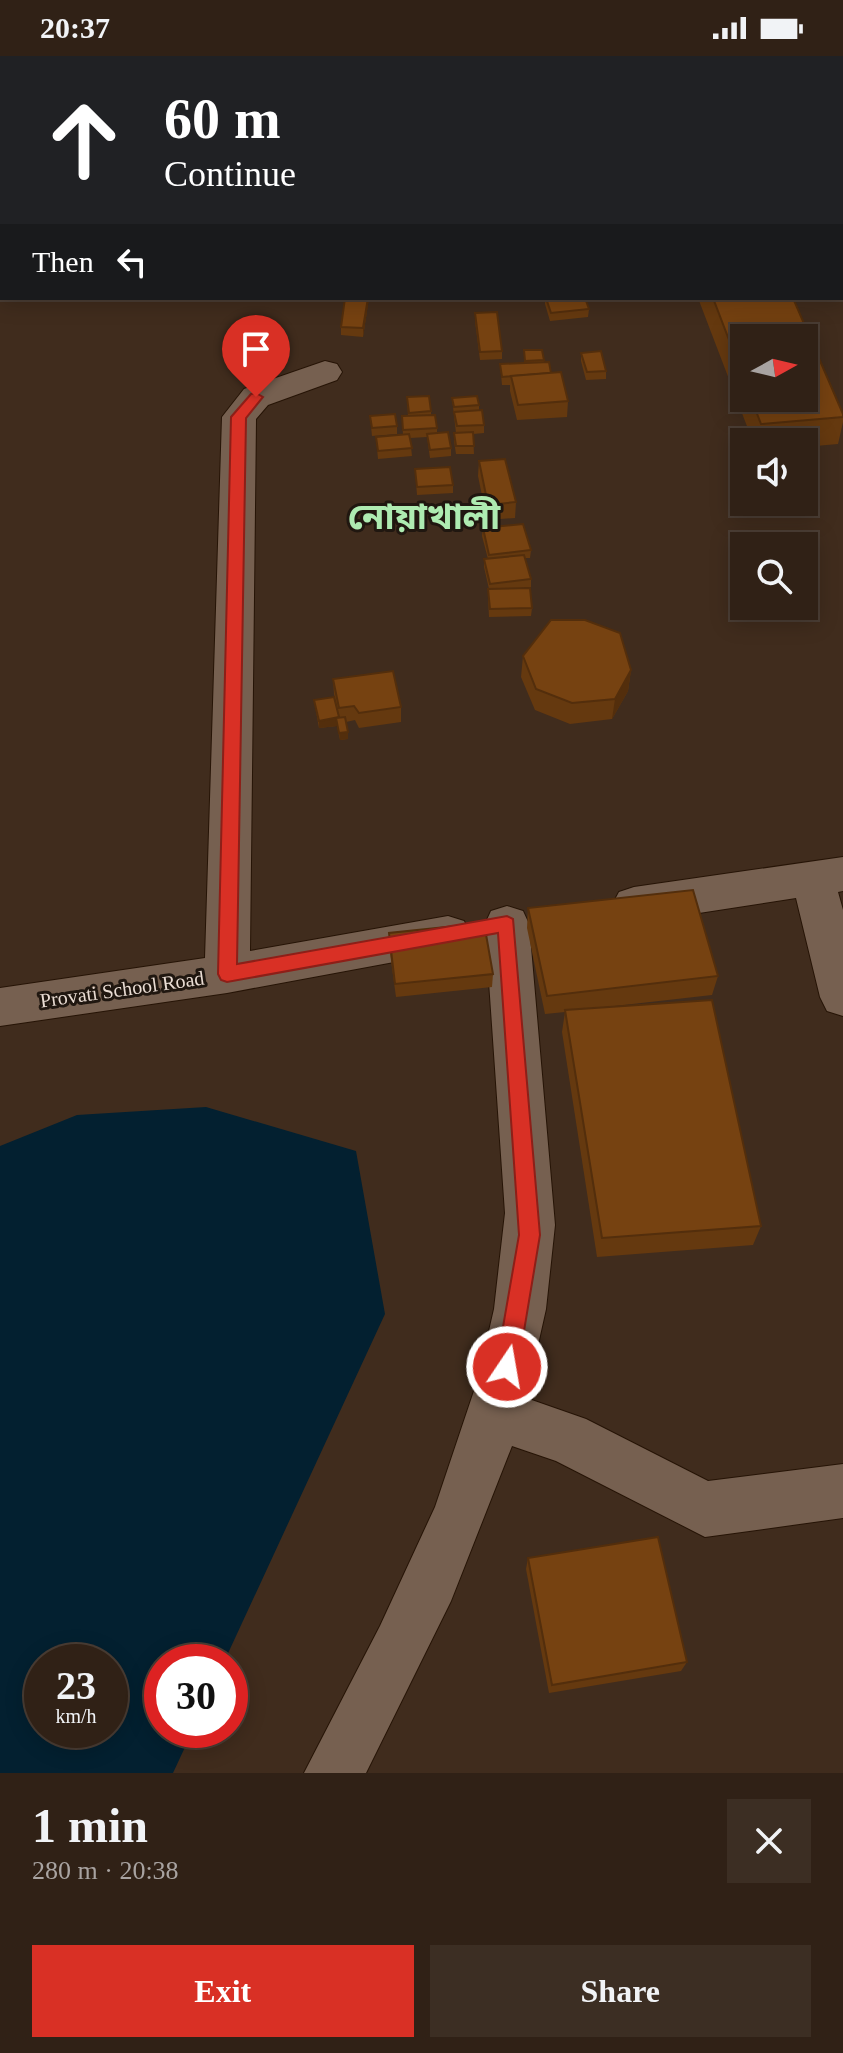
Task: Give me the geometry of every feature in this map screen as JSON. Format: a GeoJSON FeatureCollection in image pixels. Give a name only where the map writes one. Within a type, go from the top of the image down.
{"type":"FeatureCollection","features":[{"type":"Feature","properties":{"kind":"street"},"geometry":{"type":"LineString","coordinates":[[227,974],[239,417],[256,397],[325,372]]}},
{"type":"Feature","properties":{"kind":"street"},"geometry":{"type":"LineString","coordinates":[[598,910],[828,876],[843,997]]}},
{"type":"Feature","properties":{"kind":"street","name":"Provati School Road"},"geometry":{"type":"LineString","coordinates":[[0,1007],[227,974],[552,917]]}},
{"type":"Feature","properties":{"kind":"street"},"geometry":{"type":"LineString","coordinates":[[334,1773],[394,1661],[474,1478],[513,1344],[529,1235],[507,924]]}},
{"type":"Feature","properties":{"kind":"street"},"geometry":{"type":"LineString","coordinates":[[495,1414],[567,1438],[705,1509],[843,1491]]}},
{"type":"Feature","properties":{"kind":"water"},"geometry":{"type":"Polygon","coordinates":[[[206,1107],[356,1151],[385,1314],[232,1644],[144,1644],[144,1748],[185,1748],[173,1773],[0,1773],[0,1146],[77,1115],[206,1107]]]}},
{"type":"Feature","properties":{"kind":"building"},"geometry":{"type":"Polygon","coordinates":[[[345,300],[368,300],[363,328],[341,327],[345,300]]]}},
{"type":"Feature","properties":{"kind":"building"},"geometry":{"type":"Polygon","coordinates":[[[547,300],[586,300],[589,309],[551,313],[547,300]]]}},
{"type":"Feature","properties":{"kind":"building"},"geometry":{"type":"Polygon","coordinates":[[[714,300],[794,300],[804,324],[730,324],[730,342],[714,300]]]}},
{"type":"Feature","properties":{"kind":"building"},"geometry":{"type":"Polygon","coordinates":[[[497,312],[502,351],[480,352],[475,313],[497,312]]]}},
{"type":"Feature","properties":{"kind":"building"},"geometry":{"type":"Polygon","coordinates":[[[524,350],[542,350],[544,360],[525,361],[524,350]]]}},
{"type":"Feature","properties":{"kind":"building"},"geometry":{"type":"Polygon","coordinates":[[[601,351],[606,371],[587,372],[581,353],[601,351]]]}},
{"type":"Feature","properties":{"kind":"building"},"geometry":{"type":"Polygon","coordinates":[[[818,356],[843,417],[761,424],[756,412],[818,412],[818,356]]]}},
{"type":"Feature","properties":{"kind":"building"},"geometry":{"type":"Polygon","coordinates":[[[549,362],[551,373],[502,377],[500,364],[549,362]]]}},
{"type":"Feature","properties":{"kind":"building"},"geometry":{"type":"Polygon","coordinates":[[[561,372],[568,401],[518,405],[511,376],[561,372]]]}},
{"type":"Feature","properties":{"kind":"building"},"geometry":{"type":"Polygon","coordinates":[[[429,396],[431,411],[409,413],[407,397],[429,396]]]}},
{"type":"Feature","properties":{"kind":"building"},"geometry":{"type":"Polygon","coordinates":[[[477,396],[479,405],[454,407],[452,398],[477,396]]]}},
{"type":"Feature","properties":{"kind":"building"},"geometry":{"type":"Polygon","coordinates":[[[482,410],[484,425],[457,426],[454,412],[482,410]]]}},
{"type":"Feature","properties":{"kind":"building"},"geometry":{"type":"Polygon","coordinates":[[[395,414],[397,426],[372,428],[370,416],[395,414]]]}},
{"type":"Feature","properties":{"kind":"building"},"geometry":{"type":"Polygon","coordinates":[[[435,415],[437,428],[403,430],[402,416],[435,415]]]}},
{"type":"Feature","properties":{"kind":"building"},"geometry":{"type":"Polygon","coordinates":[[[448,432],[451,448],[430,450],[427,434],[448,432]]]}},
{"type":"Feature","properties":{"kind":"building"},"geometry":{"type":"Polygon","coordinates":[[[473,432],[474,446],[456,446],[454,433],[473,432]]]}},
{"type":"Feature","properties":{"kind":"building"},"geometry":{"type":"Polygon","coordinates":[[[409,434],[412,448],[378,451],[376,437],[409,434]]]}},
{"type":"Feature","properties":{"kind":"building"},"geometry":{"type":"Polygon","coordinates":[[[505,459],[516,502],[488,505],[479,461],[505,459]]]}},
{"type":"Feature","properties":{"kind":"building"},"geometry":{"type":"Polygon","coordinates":[[[450,467],[453,485],[417,487],[415,469],[450,467]]]}},
{"type":"Feature","properties":{"kind":"building"},"geometry":{"type":"Polygon","coordinates":[[[523,524],[531,550],[489,555],[483,528],[523,524]]]}},
{"type":"Feature","properties":{"kind":"building"},"geometry":{"type":"Polygon","coordinates":[[[524,555],[531,579],[490,584],[484,559],[524,555]]]}},
{"type":"Feature","properties":{"kind":"building"},"geometry":{"type":"Polygon","coordinates":[[[530,588],[532,608],[490,609],[488,589],[530,588]]]}},
{"type":"Feature","properties":{"kind":"building"},"geometry":{"type":"Polygon","coordinates":[[[551,620],[585,620],[620,633],[631,670],[615,699],[572,703],[536,689],[523,656],[551,620]]]}},
{"type":"Feature","properties":{"kind":"building"},"geometry":{"type":"Polygon","coordinates":[[[393,671],[401,707],[359,713],[354,706],[339,708],[333,679],[393,671]]]}},
{"type":"Feature","properties":{"kind":"building"},"geometry":{"type":"Polygon","coordinates":[[[334,697],[339,717],[319,721],[314,700],[334,697]]]}},
{"type":"Feature","properties":{"kind":"building"},"geometry":{"type":"Polygon","coordinates":[[[345,717],[348,732],[339,733],[336,718],[345,717]]]}},
{"type":"Feature","properties":{"kind":"building"},"geometry":{"type":"Polygon","coordinates":[[[693,890],[718,976],[547,996],[528,908],[693,890]]]}},
{"type":"Feature","properties":{"kind":"building"},"geometry":{"type":"Polygon","coordinates":[[[484,923],[493,974],[395,984],[389,933],[484,923]]]}},
{"type":"Feature","properties":{"kind":"building"},"geometry":{"type":"Polygon","coordinates":[[[712,1000],[761,1226],[602,1238],[565,1010],[712,1000]]]}},
{"type":"Feature","properties":{"kind":"building"},"geometry":{"type":"Polygon","coordinates":[[[658,1537],[687,1662],[552,1685],[528,1558],[658,1537]]]}},
{"type":"Feature","properties":{"kind":"district","name":"নোয়াখালী"},"geometry":{"type":"Point","coordinates":[424,517]}},
{"type":"Feature","properties":{"kind":"route"},"geometry":{"type":"LineString","coordinates":[[256,397],[239,417],[227,974],[507,924],[529,1235],[507,1367]]}}]}
